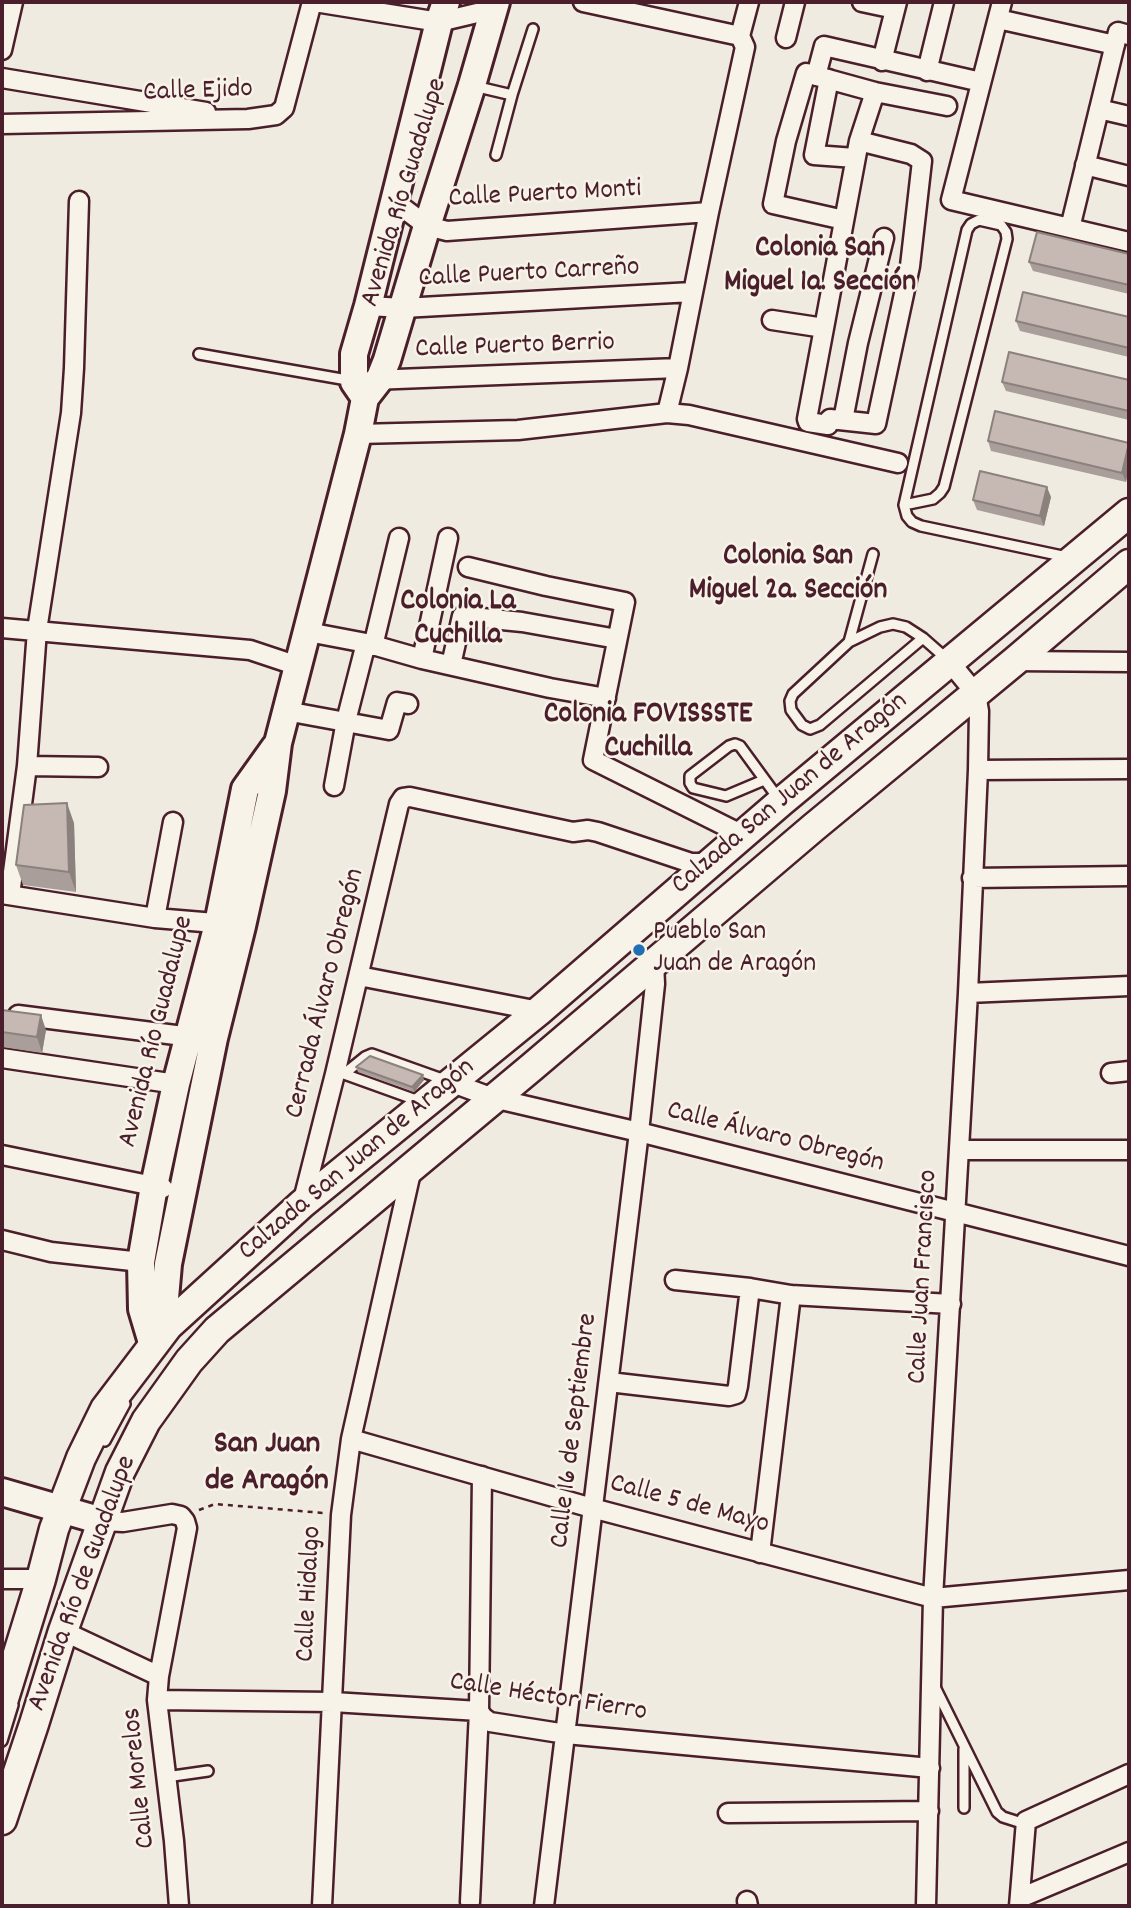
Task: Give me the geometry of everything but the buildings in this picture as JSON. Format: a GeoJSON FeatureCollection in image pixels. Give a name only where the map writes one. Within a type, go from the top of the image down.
{"type":"FeatureCollection","features":[{"type":"Feature","properties":{"kind":"main road","name":"Calzada San Juan de Aragón"},"geometry":{"type":"LineString","coordinates":[[164,1340],[302,1204],[465,1094],[532,1067],[649,958],[962,678],[1073,559],[1129,513]]}},
{"type":"Feature","properties":{"kind":"main road","name":"Calzada San Juan de Aragón"},"geometry":{"type":"LineString","coordinates":[[217,1330],[413,1165],[465,1094],[539,1011],[743,835],[772,791],[962,678],[1005,663],[1129,564]]}},
{"type":"Feature","properties":{"kind":"main road","name":"Avenida Río de Guadalupe"},"geometry":{"type":"LineString","coordinates":[[8,1703],[54,1529],[82,1515],[120,1472],[146,1421],[189,1360],[217,1330]]}},
{"type":"Feature","properties":{"kind":"main road","name":"Avenida Río de Guadalupe"},"geometry":{"type":"LineString","coordinates":[[2,1819],[63,1631],[82,1515],[81,1458],[105,1409],[164,1340]]}},
{"type":"Feature","properties":{"kind":"street"},"geometry":{"type":"LineString","coordinates":[[2,50],[13,2]]}},
{"type":"Feature","properties":{"kind":"street"},"geometry":{"type":"LineString","coordinates":[[313,2],[443,12],[495,5]]}},
{"type":"Feature","properties":{"kind":"street","name":"Calle Ejido"},"geometry":{"type":"LineString","coordinates":[[2,124],[248,119],[276,115],[284,108],[313,2]]}},
{"type":"Feature","properties":{"kind":"street"},"geometry":{"type":"LineString","coordinates":[[583,2],[652,9],[743,42]]}},
{"type":"Feature","properties":{"kind":"street"},"geometry":{"type":"LineString","coordinates":[[667,413],[749,2]]}},
{"type":"Feature","properties":{"kind":"street"},"geometry":{"type":"LineString","coordinates":[[786,38],[795,2]]}},
{"type":"Feature","properties":{"kind":"street"},"geometry":{"type":"LineString","coordinates":[[862,2],[896,5],[882,61]]}},
{"type":"Feature","properties":{"kind":"street"},"geometry":{"type":"LineString","coordinates":[[927,71],[944,2]]}},
{"type":"Feature","properties":{"kind":"street","name":"Avenida Río Guadalupe"},"geometry":{"type":"LineString","coordinates":[[164,1340],[168,1264],[183,1194],[201,1038],[230,925],[246,789],[278,743],[358,434],[366,387],[387,360],[495,5]]}},
{"type":"Feature","properties":{"kind":"street"},"geometry":{"type":"LineString","coordinates":[[1070,228],[1099,109],[1121,37],[1000,10],[951,200],[1129,242]]}},
{"type":"Feature","properties":{"kind":"street","name":"Avenida Río Guadalupe"},"geometry":{"type":"LineString","coordinates":[[366,387],[354,354],[443,12]]}},
{"type":"Feature","properties":{"kind":"street"},"geometry":{"type":"LineString","coordinates":[[875,92],[857,149],[807,421],[828,425],[830,419],[876,424],[910,266],[922,161],[911,154],[857,149],[814,155],[817,76],[824,46],[981,82]]}},
{"type":"Feature","properties":{"kind":"street"},"geometry":{"type":"LineString","coordinates":[[817,76],[936,110]]}},
{"type":"Feature","properties":{"kind":"street"},"geometry":{"type":"LineString","coordinates":[[817,76],[786,141],[773,204],[844,220]]}},
{"type":"Feature","properties":{"kind":"street"},"geometry":{"type":"LineString","coordinates":[[2,78],[248,119]]}},
{"type":"Feature","properties":{"kind":"street"},"geometry":{"type":"LineString","coordinates":[[1099,109],[1129,116]]}},
{"type":"Feature","properties":{"kind":"street"},"geometry":{"type":"LineString","coordinates":[[1085,165],[1129,176]]}},
{"type":"Feature","properties":{"kind":"street"},"geometry":{"type":"LineString","coordinates":[[79,201],[71,413],[37,631],[27,765],[6,895],[155,918],[230,925]]}},
{"type":"Feature","properties":{"kind":"street","name":"Calle Puerto Monti"},"geometry":{"type":"LineString","coordinates":[[394,201],[426,226],[447,231],[709,212]]}},
{"type":"Feature","properties":{"kind":"street"},"geometry":{"type":"LineString","coordinates":[[843,420],[858,343],[884,239]]}},
{"type":"Feature","properties":{"kind":"street","name":"Calle Puerto Carreño"},"geometry":{"type":"LineString","coordinates":[[368,306],[403,308],[692,292]]}},
{"type":"Feature","properties":{"kind":"street"},"geometry":{"type":"LineString","coordinates":[[772,320],[824,328]]}},
{"type":"Feature","properties":{"kind":"street","name":"Calle Puerto Berrio"},"geometry":{"type":"LineString","coordinates":[[366,387],[678,368]]}},
{"type":"Feature","properties":{"kind":"street"},"geometry":{"type":"LineString","coordinates":[[358,434],[519,429],[667,413],[689,415],[898,463]]}},
{"type":"Feature","properties":{"kind":"street"},"geometry":{"type":"LineString","coordinates":[[334,786],[346,721],[399,538]]}},
{"type":"Feature","properties":{"kind":"street"},"geometry":{"type":"LineString","coordinates":[[422,659],[448,538]]}},
{"type":"Feature","properties":{"kind":"street"},"geometry":{"type":"LineString","coordinates":[[468,567],[625,602],[593,760],[743,835]]}},
{"type":"Feature","properties":{"kind":"street"},"geometry":{"type":"LineString","coordinates":[[451,665],[462,616],[523,622],[617,639]]}},
{"type":"Feature","properties":{"kind":"street"},"geometry":{"type":"LineString","coordinates":[[2,628],[250,650],[298,666]]}},
{"type":"Feature","properties":{"kind":"street"},"geometry":{"type":"LineString","coordinates":[[308,632],[550,688],[606,698]]}},
{"type":"Feature","properties":{"kind":"street"},"geometry":{"type":"LineString","coordinates":[[1005,663],[1129,662]]}},
{"type":"Feature","properties":{"kind":"street","name":"Calle Juan Francisco"},"geometry":{"type":"LineString","coordinates":[[926,1906],[933,1598],[978,770],[979,711],[962,678]]}},
{"type":"Feature","properties":{"kind":"street"},"geometry":{"type":"LineString","coordinates":[[286,711],[389,730],[397,702],[408,704]]}},
{"type":"Feature","properties":{"kind":"street"},"geometry":{"type":"LineString","coordinates":[[27,765],[98,766]]}},
{"type":"Feature","properties":{"kind":"street"},"geometry":{"type":"LineString","coordinates":[[978,770],[1129,769]]}},
{"type":"Feature","properties":{"kind":"street","name":"Cerrada Álvaro Obregón"},"geometry":{"type":"LineString","coordinates":[[302,1204],[340,1074],[359,976],[399,804],[403,798],[573,832],[598,832],[691,863],[709,863]]}},
{"type":"Feature","properties":{"kind":"street"},"geometry":{"type":"LineString","coordinates":[[155,918],[173,822]]}},
{"type":"Feature","properties":{"kind":"street"},"geometry":{"type":"LineString","coordinates":[[972,878],[1129,876]]}},
{"type":"Feature","properties":{"kind":"street","name":"Calle 16 de Septiembre"},"geometry":{"type":"LineString","coordinates":[[544,1906],[639,1132],[655,984],[649,958]]}},
{"type":"Feature","properties":{"kind":"street"},"geometry":{"type":"LineString","coordinates":[[359,976],[539,1011]]}},
{"type":"Feature","properties":{"kind":"street"},"geometry":{"type":"LineString","coordinates":[[968,992],[1129,986]]}},
{"type":"Feature","properties":{"kind":"street"},"geometry":{"type":"LineString","coordinates":[[8,1014],[201,1038]]}},
{"type":"Feature","properties":{"kind":"street","name":"Avenida Río Guadalupe"},"geometry":{"type":"LineString","coordinates":[[164,1340],[142,1309],[141,1262],[153,1186],[176,1084],[201,1038]]}},
{"type":"Feature","properties":{"kind":"street"},"geometry":{"type":"LineString","coordinates":[[2,1058],[176,1084]]}},
{"type":"Feature","properties":{"kind":"street","name":"Calle Álvaro Obregón"},"geometry":{"type":"LineString","coordinates":[[465,1094],[639,1132],[1129,1256]]}},
{"type":"Feature","properties":{"kind":"street"},"geometry":{"type":"LineString","coordinates":[[959,1150],[1129,1150]]}},
{"type":"Feature","properties":{"kind":"street"},"geometry":{"type":"LineString","coordinates":[[2,1155],[183,1194]]}},
{"type":"Feature","properties":{"kind":"street","name":"Calle Hidalgo"},"geometry":{"type":"LineString","coordinates":[[322,1906],[341,1515],[351,1439],[413,1165]]}},
{"type":"Feature","properties":{"kind":"street"},"geometry":{"type":"LineString","coordinates":[[2,1240],[51,1252],[141,1262]]}},
{"type":"Feature","properties":{"kind":"street"},"geometry":{"type":"LineString","coordinates":[[675,1280],[790,1295],[951,1304]]}},
{"type":"Feature","properties":{"kind":"street"},"geometry":{"type":"LineString","coordinates":[[608,1382],[729,1396],[736,1394],[750,1289]]}},
{"type":"Feature","properties":{"kind":"street"},"geometry":{"type":"LineString","coordinates":[[760,1553],[790,1295]]}},
{"type":"Feature","properties":{"kind":"street","name":"Calle 5 de Mayo"},"geometry":{"type":"LineString","coordinates":[[351,1439],[592,1508],[933,1598],[1129,1580]]}},
{"type":"Feature","properties":{"kind":"street"},"geometry":{"type":"LineString","coordinates":[[470,1902],[479,1712],[482,1476]]}},
{"type":"Feature","properties":{"kind":"street"},"geometry":{"type":"LineString","coordinates":[[2,1492],[82,1515],[123,1522],[172,1514],[183,1519]]}},
{"type":"Feature","properties":{"kind":"street","name":"Calle Morelos"},"geometry":{"type":"LineString","coordinates":[[179,1906],[157,1700],[159,1676],[187,1528],[183,1519]]}},
{"type":"Feature","properties":{"kind":"street"},"geometry":{"type":"LineString","coordinates":[[2,1579],[41,1579]]}},
{"type":"Feature","properties":{"kind":"street"},"geometry":{"type":"LineString","coordinates":[[63,1631],[159,1676]]}},
{"type":"Feature","properties":{"kind":"street","name":"Calle Héctor Fierro"},"geometry":{"type":"LineString","coordinates":[[157,1700],[333,1702],[479,1712],[490,1722],[566,1734],[930,1769]]}},
{"type":"Feature","properties":{"kind":"street"},"geometry":{"type":"LineString","coordinates":[[1129,1774],[1025,1823],[1020,1902],[1129,1852]]}},
{"type":"Feature","properties":{"kind":"street"},"geometry":{"type":"LineString","coordinates":[[728,1813],[929,1811]]}},
{"type":"Feature","properties":{"kind":"lane"},"geometry":{"type":"LineString","coordinates":[[496,155],[533,29]]}},
{"type":"Feature","properties":{"kind":"lane"},"geometry":{"type":"LineString","coordinates":[[472,85],[512,94]]}},
{"type":"Feature","properties":{"kind":"lane"},"geometry":{"type":"LineString","coordinates":[[904,505],[933,499],[944,487],[1007,239],[1001,225],[979,220],[971,224],[968,230],[904,505],[907,516],[921,526],[1073,559]]}},
{"type":"Feature","properties":{"kind":"lane"},"geometry":{"type":"LineString","coordinates":[[199,354],[366,387]]}},
{"type":"Feature","properties":{"kind":"lane"},"geometry":{"type":"LineString","coordinates":[[849,642],[873,554]]}},
{"type":"Feature","properties":{"kind":"lane"},"geometry":{"type":"LineString","coordinates":[[1005,663],[1129,554]]}},
{"type":"Feature","properties":{"kind":"lane"},"geometry":{"type":"LineString","coordinates":[[923,638],[820,725],[810,729],[803,726],[791,710],[790,701],[793,694],[849,642],[880,627],[893,624],[906,627],[923,638],[962,678]]}},
{"type":"Feature","properties":{"kind":"lane"},"geometry":{"type":"LineString","coordinates":[[735,744],[740,746],[772,791],[726,796],[693,788],[690,776],[735,744]]}},
{"type":"Feature","properties":{"kind":"lane"},"geometry":{"type":"LineString","coordinates":[[465,1094],[661,919]]}},
{"type":"Feature","properties":{"kind":"lane"},"geometry":{"type":"LineString","coordinates":[[340,1074],[372,1054],[465,1094]]}},
{"type":"Feature","properties":{"kind":"lane"},"geometry":{"type":"LineString","coordinates":[[340,1074],[465,1094]]}},
{"type":"Feature","properties":{"kind":"lane"},"geometry":{"type":"LineString","coordinates":[[137,1382],[164,1340],[253,1262]]}},
{"type":"Feature","properties":{"kind":"lane"},"geometry":{"type":"LineString","coordinates":[[99,1450],[131,1394]]}},
{"type":"Feature","properties":{"kind":"lane"},"geometry":{"type":"LineString","coordinates":[[932,1682],[998,1812],[1003,1817],[1025,1823]]}},
{"type":"Feature","properties":{"kind":"lane"},"geometry":{"type":"LineString","coordinates":[[2,1741],[8,1703]]}},
{"type":"Feature","properties":{"kind":"lane"},"geometry":{"type":"LineString","coordinates":[[2,1793],[20,1733]]}},
{"type":"Feature","properties":{"kind":"lane"},"geometry":{"type":"LineString","coordinates":[[964,1748],[964,1808]]}},
{"type":"Feature","properties":{"kind":"lane"},"geometry":{"type":"LineString","coordinates":[[166,1776],[208,1771]]}},
{"type":"Feature","properties":{"kind":"path"},"geometry":{"type":"LineString","coordinates":[[183,1519],[215,1504],[341,1515]]}},
{"type":"Feature","properties":{"kind":"place","name":"Pueblo San Juan de Aragón"},"geometry":{"type":"Point","coordinates":[639,950]}},
{"type":"Feature","properties":{"kind":"district","name":"Colonia San Miguel 1a. Sección"},"geometry":{"type":"Point","coordinates":[820,268]}},
{"type":"Feature","properties":{"kind":"district","name":"Colonia San Miguel 2a. Sección"},"geometry":{"type":"Point","coordinates":[788,576]}},
{"type":"Feature","properties":{"kind":"district","name":"Colonia La Cuchilla"},"geometry":{"type":"Point","coordinates":[458,621]}},
{"type":"Feature","properties":{"kind":"district","name":"Colonia FOVISSSTE Cuchilla"},"geometry":{"type":"Point","coordinates":[648,734]}},
{"type":"Feature","properties":{"kind":"district","name":"San Juan de Aragón"},"geometry":{"type":"Point","coordinates":[267,1466]}}]}
